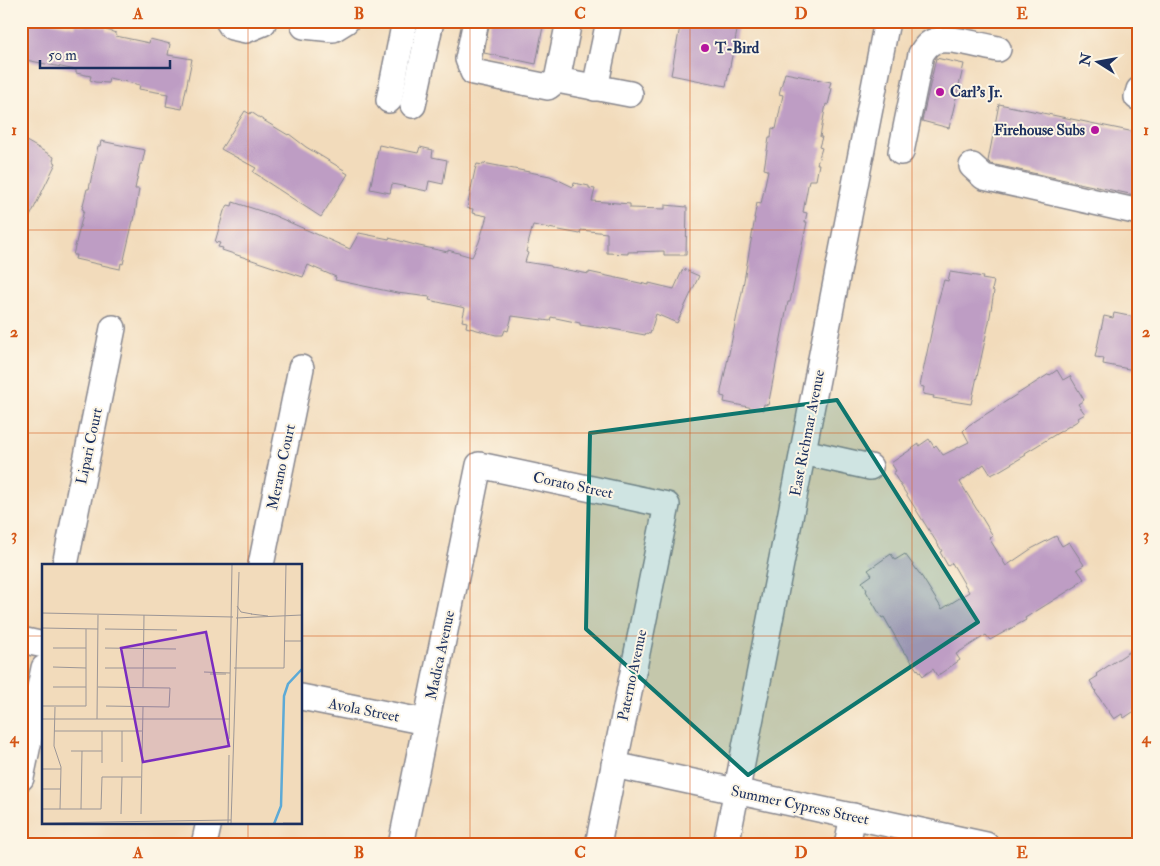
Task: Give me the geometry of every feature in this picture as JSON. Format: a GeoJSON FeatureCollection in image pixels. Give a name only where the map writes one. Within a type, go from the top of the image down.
{"type":"FeatureCollection","features":[{"type":"Feature","properties":{"kind":"street"},"geometry":{"type":"LineString","coordinates":[[228,21],[232,27],[246,30],[263,23],[263,21]]}},
{"type":"Feature","properties":{"kind":"street"},"geometry":{"type":"LineString","coordinates":[[304,21],[304,26],[333,29],[346,21]]}},
{"type":"Feature","properties":{"kind":"street"},"geometry":{"type":"LineString","coordinates":[[405,21],[401,103],[431,21]]}},
{"type":"Feature","properties":{"kind":"street"},"geometry":{"type":"LineString","coordinates":[[476,21],[468,59],[473,72],[548,86],[557,80],[569,21]]}},
{"type":"Feature","properties":{"kind":"street"},"geometry":{"type":"LineString","coordinates":[[594,88],[609,21]]}},
{"type":"Feature","properties":{"kind":"street","name":"East Richmar Avenue"},"geometry":{"type":"LineString","coordinates":[[726,845],[887,21]]}},
{"type":"Feature","properties":{"kind":"street"},"geometry":{"type":"LineString","coordinates":[[901,152],[921,54],[925,46],[936,41],[947,40],[998,49]]}},
{"type":"Feature","properties":{"kind":"street"},"geometry":{"type":"LineString","coordinates":[[557,80],[630,94]]}},
{"type":"Feature","properties":{"kind":"street"},"geometry":{"type":"LineString","coordinates":[[972,166],[984,177],[1139,212]]}},
{"type":"Feature","properties":{"kind":"street","name":"Lipari Court"},"geometry":{"type":"LineString","coordinates":[[65,564],[113,328]]}},
{"type":"Feature","properties":{"kind":"street","name":"Merano Court"},"geometry":{"type":"LineString","coordinates":[[261,564],[301,368]]}},
{"type":"Feature","properties":{"kind":"street"},"geometry":{"type":"LineString","coordinates":[[803,452],[870,467]]}},
{"type":"Feature","properties":{"kind":"street","name":"Corato Street"},"geometry":{"type":"LineString","coordinates":[[479,465],[667,505]]}},
{"type":"Feature","properties":{"kind":"street","name":"Madica Avenue"},"geometry":{"type":"LineString","coordinates":[[401,845],[479,465]]}},
{"type":"Feature","properties":{"kind":"street","name":"Paterno Avenue"},"geometry":{"type":"LineString","coordinates":[[598,845],[667,505]]}},
{"type":"Feature","properties":{"kind":"street"},"geometry":{"type":"LineString","coordinates":[[21,640],[42,644]]}},
{"type":"Feature","properties":{"kind":"street"},"geometry":{"type":"LineString","coordinates":[[21,778],[42,678]]}},
{"type":"Feature","properties":{"kind":"street","name":"Avola Street"},"geometry":{"type":"LineString","coordinates":[[302,697],[426,722]]}},
{"type":"Feature","properties":{"kind":"street","name":"Summer Cypress Street"},"geometry":{"type":"LineString","coordinates":[[614,765],[986,845]]}},
{"type":"Feature","properties":{"kind":"street"},"geometry":{"type":"LineString","coordinates":[[847,845],[853,816]]}},
{"type":"Feature","properties":{"kind":"street"},"geometry":{"type":"LineString","coordinates":[[204,845],[209,824]]}},
{"type":"Feature","properties":{"kind":"highlighted area"},"geometry":{"type":"Polygon","coordinates":[[[837,400],[978,622],[748,775],[586,629],[590,433],[837,400]]]}},
{"type":"Feature","properties":{"kind":"building"},"geometry":{"type":"Polygon","coordinates":[[[21,21],[45,21],[75,27],[76,24],[85,26],[86,24],[106,28],[106,30],[116,33],[116,36],[149,43],[150,39],[170,44],[168,55],[192,59],[182,109],[166,106],[168,94],[139,89],[140,85],[109,78],[108,83],[95,82],[90,80],[91,76],[76,73],[76,70],[21,59],[21,21]]]}},
{"type":"Feature","properties":{"kind":"building"},"geometry":{"type":"Polygon","coordinates":[[[490,21],[544,21],[536,64],[484,53],[490,21]]]}},
{"type":"Feature","properties":{"kind":"building","name":"T-Bird"},"geometry":{"type":"Polygon","coordinates":[[[681,21],[739,21],[726,86],[671,75],[681,21]]]}},
{"type":"Feature","properties":{"kind":"building","name":"Carl's Jr."},"geometry":{"type":"Polygon","coordinates":[[[936,58],[964,64],[949,128],[922,121],[936,58]]]}},
{"type":"Feature","properties":{"kind":"building"},"geometry":{"type":"Polygon","coordinates":[[[785,73],[831,82],[829,88],[832,88],[828,105],[826,104],[820,137],[822,137],[819,147],[822,148],[817,164],[819,164],[816,180],[809,180],[803,212],[807,213],[805,222],[807,222],[790,302],[788,302],[769,401],[768,405],[764,404],[763,410],[724,402],[725,397],[721,396],[721,391],[742,292],[757,203],[761,204],[768,170],[764,169],[769,138],[771,138],[772,128],[776,129],[783,95],[779,94],[785,73]]]}},
{"type":"Feature","properties":{"kind":"building"},"geometry":{"type":"Polygon","coordinates":[[[999,104],[1139,133],[1139,196],[991,164],[988,161],[999,104]]]}},
{"type":"Feature","properties":{"kind":"building"},"geometry":{"type":"Polygon","coordinates":[[[245,111],[250,114],[251,112],[289,134],[348,174],[321,217],[253,172],[256,168],[221,149],[245,111]]]}},
{"type":"Feature","properties":{"kind":"building"},"geometry":{"type":"Polygon","coordinates":[[[21,138],[54,157],[53,161],[56,163],[21,235],[21,138]]]}},
{"type":"Feature","properties":{"kind":"building"},"geometry":{"type":"Polygon","coordinates":[[[101,141],[145,150],[135,189],[139,189],[134,221],[120,269],[75,259],[76,255],[73,255],[84,210],[82,209],[87,189],[89,189],[98,146],[100,146],[101,141]]]}},
{"type":"Feature","properties":{"kind":"building"},"geometry":{"type":"Polygon","coordinates":[[[379,145],[418,153],[420,147],[433,150],[432,157],[447,160],[443,184],[429,181],[427,191],[392,184],[390,193],[370,189],[379,145]]]}},
{"type":"Feature","properties":{"kind":"building"},"geometry":{"type":"Polygon","coordinates":[[[483,163],[550,176],[573,187],[574,183],[589,186],[589,188],[595,189],[592,201],[630,204],[630,208],[665,209],[665,205],[687,207],[686,255],[664,255],[664,251],[628,252],[628,254],[607,253],[607,233],[581,230],[580,234],[533,225],[525,262],[589,274],[589,272],[674,289],[683,269],[699,276],[677,323],[656,314],[650,334],[646,333],[645,335],[580,325],[580,323],[551,317],[550,321],[512,316],[508,331],[505,330],[503,335],[496,335],[466,327],[467,322],[462,321],[465,308],[429,300],[430,297],[397,293],[335,280],[336,277],[308,265],[303,277],[222,250],[223,248],[218,247],[220,243],[215,242],[224,211],[228,205],[232,206],[233,202],[273,215],[350,249],[359,233],[448,252],[448,250],[472,257],[487,216],[472,213],[473,209],[467,208],[477,164],[483,165],[483,163]]]}},
{"type":"Feature","properties":{"kind":"building"},"geometry":{"type":"Polygon","coordinates":[[[950,272],[983,277],[982,279],[994,281],[989,322],[971,404],[933,398],[934,396],[923,394],[924,387],[920,386],[937,305],[944,280],[948,281],[950,272]]]}},
{"type":"Feature","properties":{"kind":"building"},"geometry":{"type":"Polygon","coordinates":[[[1114,313],[1139,318],[1139,366],[1135,365],[1134,370],[1103,364],[1104,358],[1095,357],[1104,316],[1113,318],[1114,313]]]}},
{"type":"Feature","properties":{"kind":"building"},"geometry":{"type":"Polygon","coordinates":[[[1057,370],[1063,380],[1070,376],[1084,400],[1078,404],[1085,414],[1078,418],[1079,420],[999,471],[991,475],[984,464],[960,482],[993,536],[989,538],[1006,566],[1031,549],[1056,536],[1062,546],[1069,542],[1084,565],[1077,569],[1084,579],[1078,585],[1025,618],[1026,620],[990,640],[986,635],[956,654],[960,660],[937,676],[933,669],[923,676],[905,654],[884,617],[882,618],[866,591],[862,582],[872,575],[868,570],[891,554],[895,560],[905,554],[942,609],[969,592],[952,563],[948,566],[940,552],[942,551],[893,473],[896,471],[891,463],[929,439],[934,447],[936,445],[943,455],[969,442],[963,431],[969,425],[1057,370]]]}},
{"type":"Feature","properties":{"kind":"building"},"geometry":{"type":"Polygon","coordinates":[[[1132,650],[1139,655],[1139,708],[1124,718],[1122,714],[1114,719],[1095,692],[1090,681],[1098,676],[1096,674],[1132,650]]]}},
{"type":"Feature","properties":{"kind":"place","name":"T-Bird"},"geometry":{"type":"Point","coordinates":[705,48]}},
{"type":"Feature","properties":{"kind":"place","name":"Carl's Jr."},"geometry":{"type":"Point","coordinates":[940,92]}},
{"type":"Feature","properties":{"kind":"place","name":"Firehouse Subs"},"geometry":{"type":"Point","coordinates":[1095,130]}}]}
